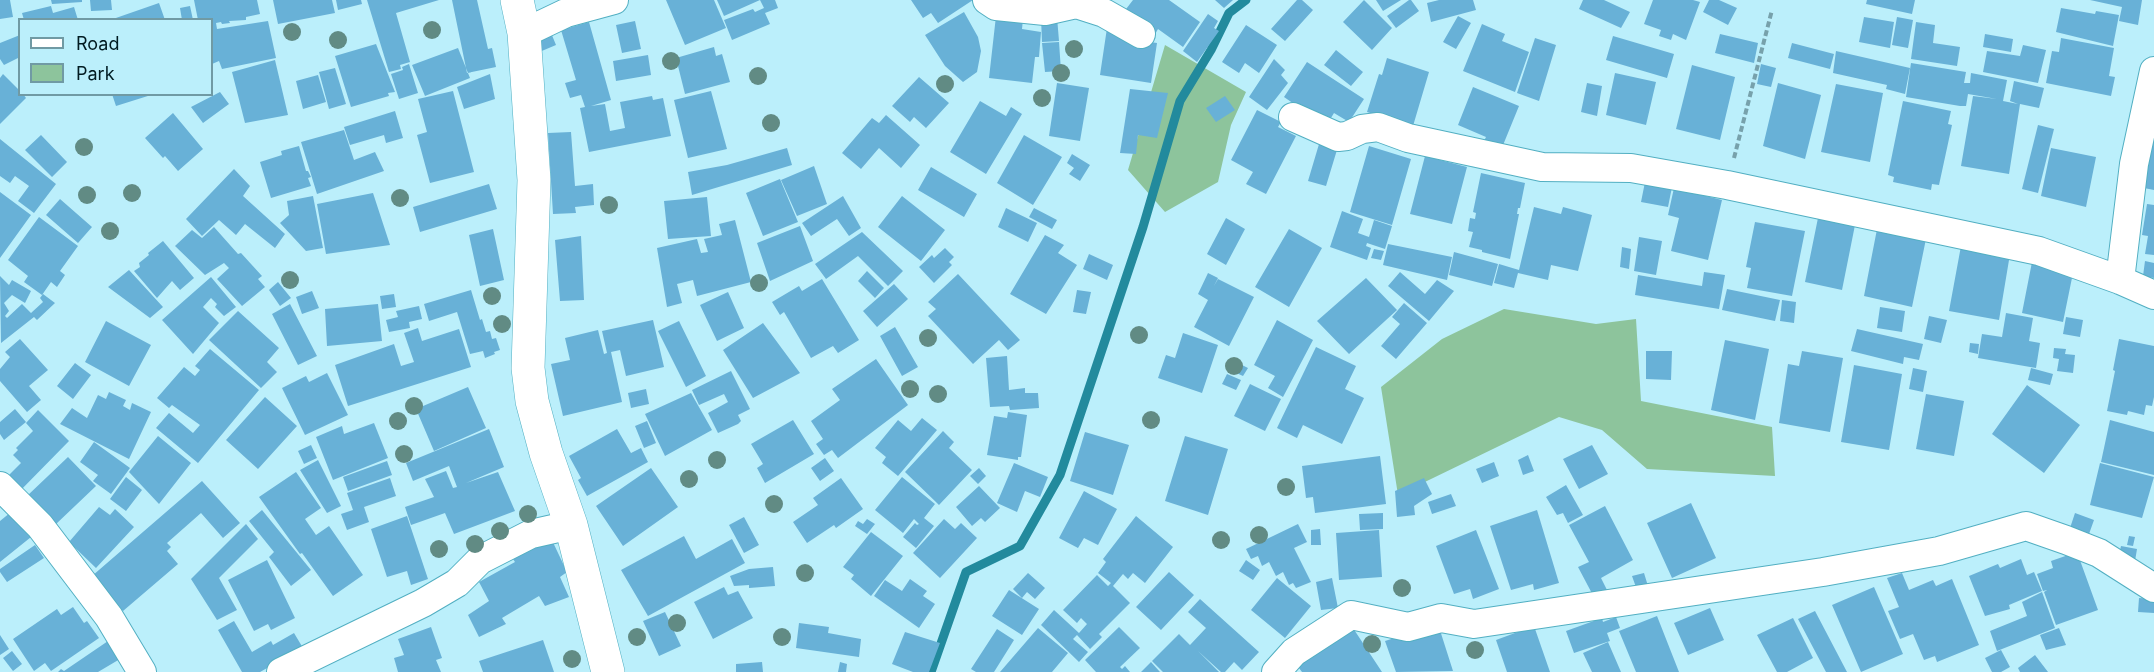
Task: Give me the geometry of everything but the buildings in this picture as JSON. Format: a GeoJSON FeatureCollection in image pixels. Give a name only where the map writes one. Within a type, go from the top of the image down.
{"type":"FeatureCollection","features":[{"type":"Feature","properties":{"kind":"street"},"geometry":{"type":"LineString","coordinates":[[517,0],[524,33],[534,180],[528,368],[535,412],[546,453],[572,525],[608,672]]}},
{"type":"Feature","properties":{"kind":"street"},"geometry":{"type":"LineString","coordinates":[[524,33],[566,13],[614,0]]}},
{"type":"Feature","properties":{"kind":"street"},"geometry":{"type":"LineString","coordinates":[[987,0],[996,6],[1045,11],[1076,2],[1104,13],[1141,34]]}},
{"type":"Feature","properties":{"kind":"street"},"geometry":{"type":"LineString","coordinates":[[2120,280],[2134,164],[2154,71]]}},
{"type":"Feature","properties":{"kind":"street"},"geometry":{"type":"LineString","coordinates":[[1293,117],[1338,137],[1347,136],[1362,129],[1378,127],[1408,138],[1542,168],[1631,168],[1727,185],[2038,251],[2120,280],[2154,295]]}},
{"type":"Feature","properties":{"kind":"street"},"geometry":{"type":"LineString","coordinates":[[0,486],[40,526],[109,617],[142,672]]}},
{"type":"Feature","properties":{"kind":"street"},"geometry":{"type":"LineString","coordinates":[[281,672],[423,603],[457,583],[480,560],[531,534],[572,525]]}},
{"type":"Feature","properties":{"kind":"street"},"geometry":{"type":"LineString","coordinates":[[1276,672],[1294,652],[1352,615],[1408,627],[1441,618],[1474,624],[1823,572],[1939,551],[2026,526],[2099,554],[2154,588]]}},
{"type":"Feature","properties":{"kind":"path"},"geometry":{"type":"LineString","coordinates":[[1727,185],[1772,10]]}},
{"type":"Feature","properties":{"kind":"green space"},"geometry":{"type":"Polygon","coordinates":[[[1165,45],[1246,92],[1231,125],[1218,182],[1165,212],[1128,170],[1165,45]]]}},
{"type":"Feature","properties":{"kind":"green space"},"geometry":{"type":"Polygon","coordinates":[[[1504,309],[1596,324],[1636,319],[1641,401],[1772,427],[1775,476],[1647,469],[1602,430],[1559,417],[1398,495],[1381,387],[1442,339],[1504,309]]]}},
{"type":"Feature","properties":{"kind":"waterway"},"geometry":{"type":"LineString","coordinates":[[931,672],[966,572],[1020,546],[1060,475],[1143,227],[1180,101],[1211,50],[1229,13],[1246,0]]}}]}
